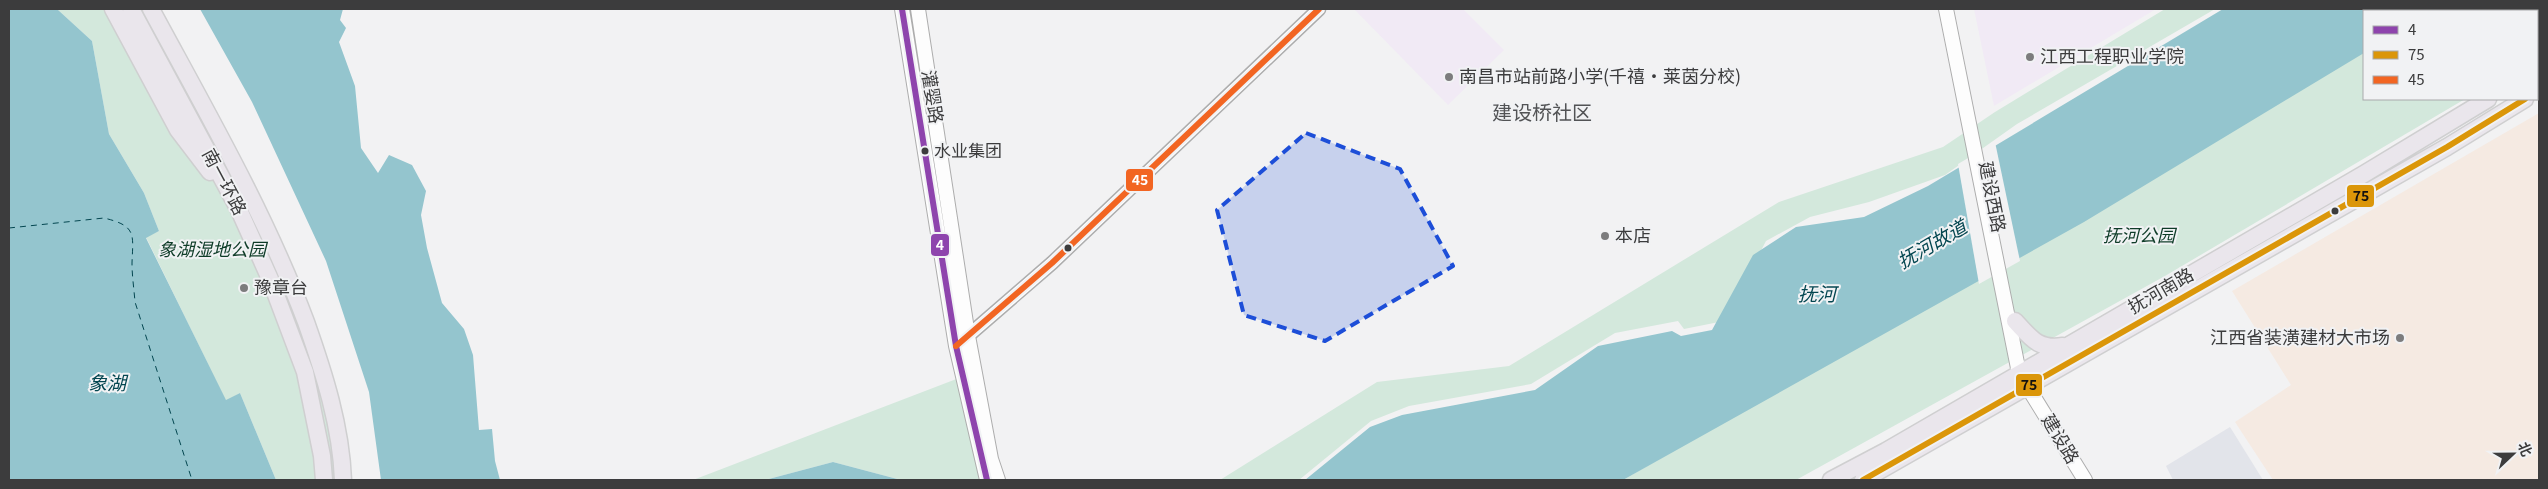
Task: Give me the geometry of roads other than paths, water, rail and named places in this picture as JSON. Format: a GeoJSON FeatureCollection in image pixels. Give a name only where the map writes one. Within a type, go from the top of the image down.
{"type":"FeatureCollection","features":[{"type":"Feature","properties":{"kind":"highway"},"geometry":{"type":"LineString","coordinates":[[113,9],[178,130],[239,210]]}},
{"type":"Feature","properties":{"kind":"highway","name":"南一环路"},"geometry":{"type":"LineString","coordinates":[[131,9],[239,210],[270,279],[305,372],[322,456],[324,480]]}},
{"type":"Feature","properties":{"kind":"highway","name":"南一环路"},"geometry":{"type":"LineString","coordinates":[[151,9],[232,158],[286,270],[321,363],[342,451],[343,480]]}},
{"type":"Feature","properties":{"kind":"highway","name":"抚河南路"},"geometry":{"type":"LineString","coordinates":[[1831,480],[1886,451],[2355,179],[2486,100]]}},
{"type":"Feature","properties":{"kind":"highway","name":"抚河南路"},"geometry":{"type":"LineString","coordinates":[[1864,480],[2032,386],[2482,126],[2523,100]]}},
{"type":"Feature","properties":{"kind":"highway"},"geometry":{"type":"LineString","coordinates":[[2011,322],[2035,342],[2049,349],[2065,346]]}},
{"type":"Feature","properties":{"kind":"main road","name":"灌婴路"},"geometry":{"type":"LineString","coordinates":[[902,9],[956,346],[987,480]]}},
{"type":"Feature","properties":{"kind":"main road","name":"灌婴路"},"geometry":{"type":"LineString","coordinates":[[918,9],[968,336],[991,459],[998,480]]}},
{"type":"Feature","properties":{"kind":"main road","name":"建设西路"},"geometry":{"type":"LineString","coordinates":[[1946,9],[1969,99]]}},
{"type":"Feature","properties":{"kind":"main road","name":"建设西路"},"geometry":{"type":"LineString","coordinates":[[1954,9],[2011,322],[2023,370],[2032,386]]}},
{"type":"Feature","properties":{"kind":"main road","name":"建设路"},"geometry":{"type":"LineString","coordinates":[[2032,386],[2085,480]]}},
{"type":"Feature","properties":{"kind":"street"},"geometry":{"type":"LineString","coordinates":[[956,346],[1052,263],[1319,9]]}},
{"type":"Feature","properties":{"kind":"water","name":"象湖"},"geometry":{"type":"Polygon","coordinates":[[[9,9],[57,9],[92,41],[109,134],[144,193],[159,231],[146,238],[226,400],[240,393],[276,480],[9,480],[9,9]]]}},
{"type":"Feature","properties":{"kind":"water"},"geometry":{"type":"Polygon","coordinates":[[[200,9],[343,9],[340,20],[346,28],[339,42],[355,86],[361,148],[378,173],[389,155],[412,165],[426,191],[421,215],[427,248],[442,303],[464,329],[473,355],[479,430],[492,429],[495,461],[500,480],[381,480],[369,392],[326,261],[252,102],[200,9]]]}},
{"type":"Feature","properties":{"kind":"water","name":"抚河"},"geometry":{"type":"Polygon","coordinates":[[[2223,9],[2437,9],[2363,10],[2363,54],[2084,222],[1623,480],[1305,480],[1370,427],[1402,415],[1535,390],[1598,346],[1672,331],[1681,336],[1712,330],[1753,255],[1796,227],[1864,217],[1928,186],[2223,9]]]}},
{"type":"Feature","properties":{"kind":"water"},"geometry":{"type":"Polygon","coordinates":[[[833,462],[901,480],[765,480],[833,462]]]}},
{"type":"Feature","properties":{"kind":"place","name":"江西工程职业学院"},"geometry":{"type":"Point","coordinates":[2030,57]}},
{"type":"Feature","properties":{"kind":"place","name":"南昌市站前路小学(千禧·莱茵分校)"},"geometry":{"type":"Point","coordinates":[1449,77]}},
{"type":"Feature","properties":{"kind":"place","name":"水业集团"},"geometry":{"type":"Point","coordinates":[925,151]}},
{"type":"Feature","properties":{"kind":"place","name":"本店"},"geometry":{"type":"Point","coordinates":[1605,236]}},
{"type":"Feature","properties":{"kind":"place","name":"豫章台"},"geometry":{"type":"Point","coordinates":[244,288]}},
{"type":"Feature","properties":{"kind":"place","name":"江西省装潢建材大市场"},"geometry":{"type":"Point","coordinates":[2400,338]}},
{"type":"Feature","properties":{"kind":"district","name":"建设桥社区"},"geometry":{"type":"Point","coordinates":[1542,113]}},
{"type":"Feature","properties":{"kind":"park label","name":"抚河公园"},"geometry":{"type":"Point","coordinates":[2139,236]}},
{"type":"Feature","properties":{"kind":"park label","name":"象湖湿地公园"},"geometry":{"type":"Point","coordinates":[212,250]}},
{"type":"Feature","properties":{"kind":"water label","name":"抚河故道"},"geometry":{"type":"Point","coordinates":[1932,244]}}]}
